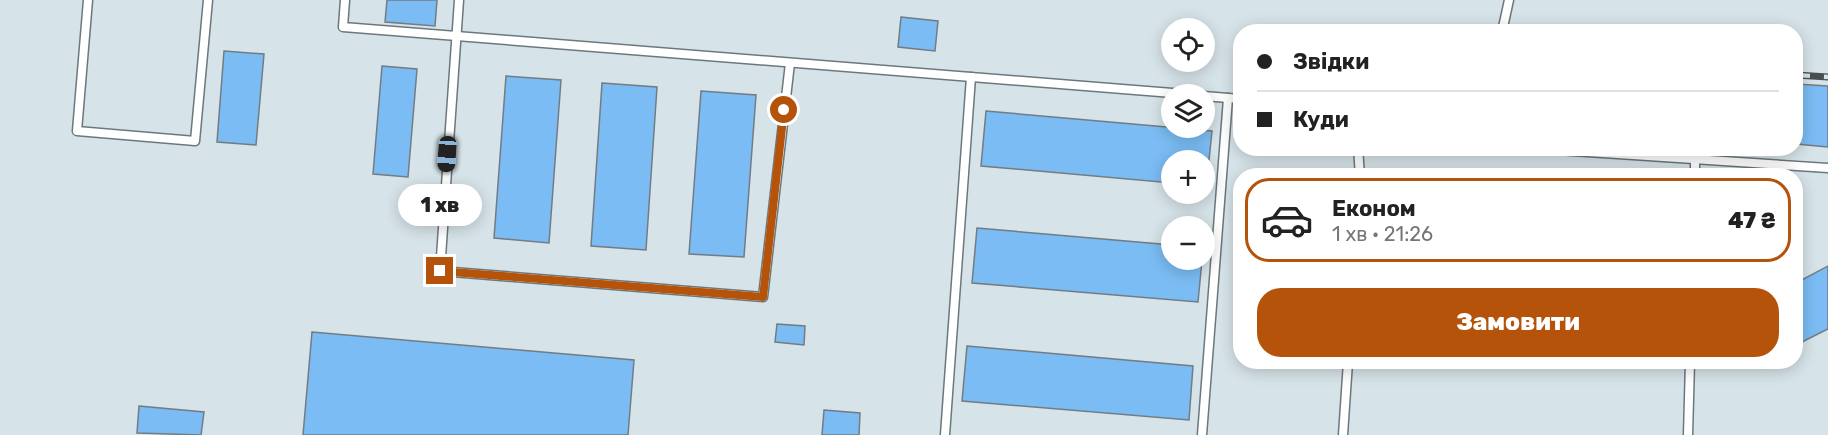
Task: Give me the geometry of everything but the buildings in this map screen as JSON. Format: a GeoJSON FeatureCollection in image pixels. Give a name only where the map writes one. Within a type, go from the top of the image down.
{"type":"FeatureCollection","features":[{"type":"Feature","properties":{"kind":"lane"},"geometry":{"type":"LineString","coordinates":[[88,0],[77,131],[195,141],[207,0]]}},
{"type":"Feature","properties":{"kind":"lane"},"geometry":{"type":"LineString","coordinates":[[345,0],[343,27],[1161,92]]}},
{"type":"Feature","properties":{"kind":"lane"},"geometry":{"type":"LineString","coordinates":[[459,0],[440,271],[763,297],[790,63]]}},
{"type":"Feature","properties":{"kind":"lane"},"geometry":{"type":"LineString","coordinates":[[1504,24],[1509,0]]}},
{"type":"Feature","properties":{"kind":"lane"},"geometry":{"type":"LineString","coordinates":[[945,435],[971,77]]}},
{"type":"Feature","properties":{"kind":"lane"},"geometry":{"type":"LineString","coordinates":[[1215,97],[1233,98]]}},
{"type":"Feature","properties":{"kind":"lane"},"geometry":{"type":"LineString","coordinates":[[1202,435],[1228,98]]}},
{"type":"Feature","properties":{"kind":"lane"},"geometry":{"type":"LineString","coordinates":[[1649,156],[1828,168]]}},
{"type":"Feature","properties":{"kind":"lane"},"geometry":{"type":"LineString","coordinates":[[1695,159],[1695,168]]}},
{"type":"Feature","properties":{"kind":"lane"},"geometry":{"type":"LineString","coordinates":[[1343,435],[1348,369]]}},
{"type":"Feature","properties":{"kind":"lane"},"geometry":{"type":"LineString","coordinates":[[1688,435],[1690,369]]}},
{"type":"Feature","properties":{"kind":"railway"},"geometry":{"type":"LineString","coordinates":[[1803,75],[1828,77]]}},
{"type":"Feature","properties":{"kind":"route"},"geometry":{"type":"LineString","coordinates":[[440,271],[763,297],[784,110]]}}]}
